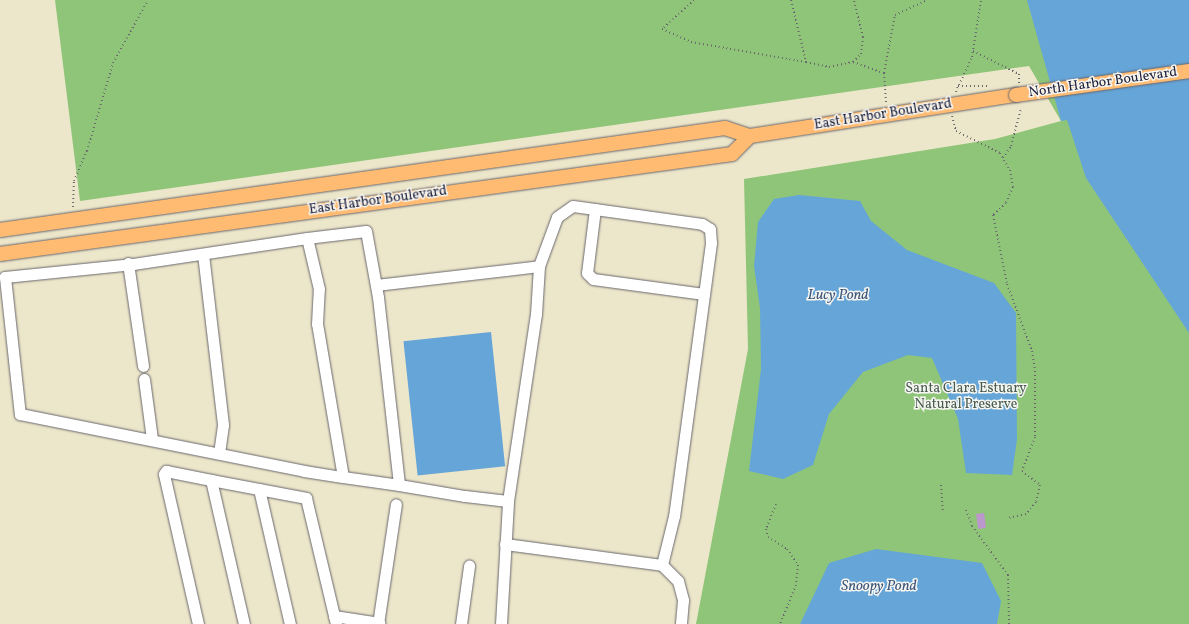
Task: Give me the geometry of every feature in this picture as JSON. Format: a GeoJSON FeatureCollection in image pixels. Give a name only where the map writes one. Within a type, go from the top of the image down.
{"type":"FeatureCollection","features":[{"type":"Feature","properties":{"kind":"main road","name":"North Harbor Boulevard"},"geometry":{"type":"LineString","coordinates":[[1019,96],[1189,71]]}},
{"type":"Feature","properties":{"kind":"main road","name":"East Harbor Boulevard"},"geometry":{"type":"LineString","coordinates":[[0,230],[725,128],[750,136],[949,105],[1019,96]]}},
{"type":"Feature","properties":{"kind":"main road","name":"East Harbor Boulevard"},"geometry":{"type":"LineString","coordinates":[[0,254],[732,154],[750,136]]}},
{"type":"Feature","properties":{"kind":"lane"},"geometry":{"type":"LineString","coordinates":[[501,624],[508,501],[536,314],[539,266],[557,217],[573,206],[702,224],[710,229],[711,243],[674,516],[662,565]]}},
{"type":"Feature","properties":{"kind":"lane"},"geometry":{"type":"LineString","coordinates":[[594,209],[587,273],[593,279],[704,294]]}},
{"type":"Feature","properties":{"kind":"lane"},"geometry":{"type":"LineString","coordinates":[[399,486],[376,285],[366,231],[307,238],[203,254],[5,277],[20,414],[343,477],[399,486],[508,501]]}},
{"type":"Feature","properties":{"kind":"lane"},"geometry":{"type":"LineString","coordinates":[[307,238],[320,289],[317,324],[326,357],[343,477]]}},
{"type":"Feature","properties":{"kind":"lane"},"geometry":{"type":"LineString","coordinates":[[203,254],[223,424],[219,453]]}},
{"type":"Feature","properties":{"kind":"lane"},"geometry":{"type":"LineString","coordinates":[[128,263],[143,366]]}},
{"type":"Feature","properties":{"kind":"lane"},"geometry":{"type":"LineString","coordinates":[[376,285],[539,266]]}},
{"type":"Feature","properties":{"kind":"lane"},"geometry":{"type":"LineString","coordinates":[[144,379],[152,439]]}},
{"type":"Feature","properties":{"kind":"lane"},"geometry":{"type":"LineString","coordinates":[[198,624],[164,474],[166,471],[306,498],[335,620],[378,623],[396,504]]}},
{"type":"Feature","properties":{"kind":"lane"},"geometry":{"type":"LineString","coordinates":[[211,480],[244,624]]}},
{"type":"Feature","properties":{"kind":"lane"},"geometry":{"type":"LineString","coordinates":[[259,489],[290,624]]}},
{"type":"Feature","properties":{"kind":"lane"},"geometry":{"type":"LineString","coordinates":[[505,544],[662,565],[678,580],[684,600],[681,624]]}},
{"type":"Feature","properties":{"kind":"lane"},"geometry":{"type":"LineString","coordinates":[[461,624],[469,566]]}},
{"type":"Feature","properties":{"kind":"path"},"geometry":{"type":"LineString","coordinates":[[75,220],[74,181],[87,150],[113,63],[148,0]]}},
{"type":"Feature","properties":{"kind":"path"},"geometry":{"type":"LineString","coordinates":[[694,0],[662,29],[692,42],[829,67],[854,62],[884,73]]}},
{"type":"Feature","properties":{"kind":"path"},"geometry":{"type":"LineString","coordinates":[[791,0],[806,62]]}},
{"type":"Feature","properties":{"kind":"path"},"geometry":{"type":"LineString","coordinates":[[854,0],[863,48],[854,62]]}},
{"type":"Feature","properties":{"kind":"path"},"geometry":{"type":"LineString","coordinates":[[885,115],[884,73],[895,15],[928,0]]}},
{"type":"Feature","properties":{"kind":"path"},"geometry":{"type":"LineString","coordinates":[[958,86],[972,51],[981,0]]}},
{"type":"Feature","properties":{"kind":"path"},"geometry":{"type":"LineString","coordinates":[[972,51],[1019,74],[1019,96],[1010,146],[1003,158]]}},
{"type":"Feature","properties":{"kind":"path"},"geometry":{"type":"LineString","coordinates":[[949,105],[956,131],[989,147],[1003,158],[1013,187],[1006,203],[993,215],[1006,284],[1032,351],[1035,371],[1035,437],[1022,471],[1040,485],[1036,502],[1026,514],[1008,518]]}},
{"type":"Feature","properties":{"kind":"path"},"geometry":{"type":"LineString","coordinates":[[941,485],[943,513]]}},
{"type":"Feature","properties":{"kind":"path"},"geometry":{"type":"LineString","coordinates":[[776,504],[766,529],[768,537],[787,549],[798,565],[796,585],[780,624]]}},
{"type":"Feature","properties":{"kind":"path"},"geometry":{"type":"LineString","coordinates":[[966,510],[972,526],[1008,575],[1009,624]]}},
{"type":"Feature","properties":{"kind":"green space","name":"Santa Clara Estuary Natural Preserve"},"geometry":{"type":"Polygon","coordinates":[[[55,0],[1189,0],[1189,624],[696,624],[748,349],[744,179],[995,139],[1061,121],[1029,66],[80,201],[55,0]]]}},
{"type":"Feature","properties":{"kind":"water"},"geometry":{"type":"Polygon","coordinates":[[[1027,0],[1189,0],[1189,333],[1086,178],[1067,120],[1061,121],[1027,0]]]}},
{"type":"Feature","properties":{"kind":"water","name":"Lucy Pond"},"geometry":{"type":"Polygon","coordinates":[[[799,195],[860,201],[871,221],[907,250],[994,283],[1016,313],[1017,439],[1012,475],[966,473],[958,419],[932,358],[908,355],[863,372],[829,414],[813,465],[783,479],[749,471],[761,369],[760,308],[754,266],[758,222],[774,199],[799,195]]]}},
{"type":"Feature","properties":{"kind":"water"},"geometry":{"type":"Polygon","coordinates":[[[491,332],[505,466],[418,475],[403,341],[491,332]]]}},
{"type":"Feature","properties":{"kind":"water","name":"Snoopy Pond"},"geometry":{"type":"Polygon","coordinates":[[[876,549],[982,563],[1001,601],[997,624],[800,624],[829,563],[876,549]]]}},
{"type":"Feature","properties":{"kind":"building"},"geometry":{"type":"Polygon","coordinates":[[[984,513],[986,528],[978,529],[976,514],[984,513]]]}}]}
